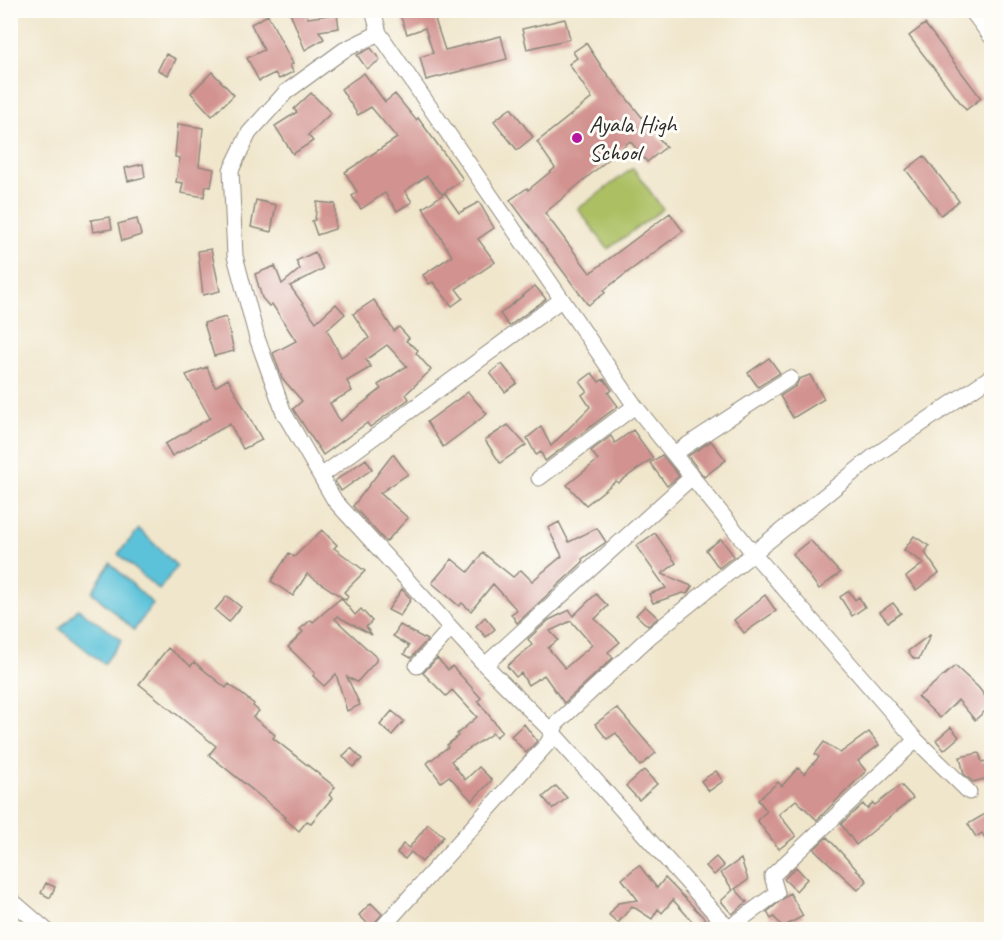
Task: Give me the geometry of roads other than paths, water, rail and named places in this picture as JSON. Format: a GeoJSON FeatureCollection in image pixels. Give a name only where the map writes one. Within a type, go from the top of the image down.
{"type":"FeatureCollection","features":[{"type":"Feature","properties":{"kind":"street"},"geometry":{"type":"LineString","coordinates":[[373,10],[379,33],[635,406],[675,453],[753,554],[916,740],[969,792]]}},
{"type":"Feature","properties":{"kind":"street"},"geometry":{"type":"LineString","coordinates":[[971,10],[992,38]]}},
{"type":"Feature","properties":{"kind":"street"},"geometry":{"type":"LineString","coordinates":[[379,33],[344,50],[286,92],[249,133],[231,170],[235,256],[257,338],[284,413],[335,501],[485,665],[553,734],[730,929],[777,893],[772,876],[916,740]]}},
{"type":"Feature","properties":{"kind":"street"},"geometry":{"type":"LineString","coordinates":[[321,476],[561,300]]}},
{"type":"Feature","properties":{"kind":"street"},"geometry":{"type":"LineString","coordinates":[[380,930],[548,743],[557,723],[648,638],[874,456],[992,376]]}},
{"type":"Feature","properties":{"kind":"street"},"geometry":{"type":"LineString","coordinates":[[675,453],[790,378]]}},
{"type":"Feature","properties":{"kind":"street"},"geometry":{"type":"LineString","coordinates":[[539,478],[635,406]]}},
{"type":"Feature","properties":{"kind":"street"},"geometry":{"type":"LineString","coordinates":[[485,665],[693,476]]}},
{"type":"Feature","properties":{"kind":"street"},"geometry":{"type":"LineString","coordinates":[[417,666],[451,628]]}},
{"type":"Feature","properties":{"kind":"street"},"geometry":{"type":"LineString","coordinates":[[10,899],[46,930]]}},
{"type":"Feature","properties":{"kind":"water"},"geometry":{"type":"Polygon","coordinates":[[[139,529],[177,566],[159,590],[118,554],[139,529]]]}},
{"type":"Feature","properties":{"kind":"water"},"geometry":{"type":"Polygon","coordinates":[[[110,563],[153,604],[134,630],[92,592],[110,563]]]}},
{"type":"Feature","properties":{"kind":"water"},"geometry":{"type":"Polygon","coordinates":[[[78,609],[122,640],[104,664],[60,629],[78,609]]]}},
{"type":"Feature","properties":{"kind":"place","name":"Ayala High School"},"geometry":{"type":"Point","coordinates":[577,138]}}]}
